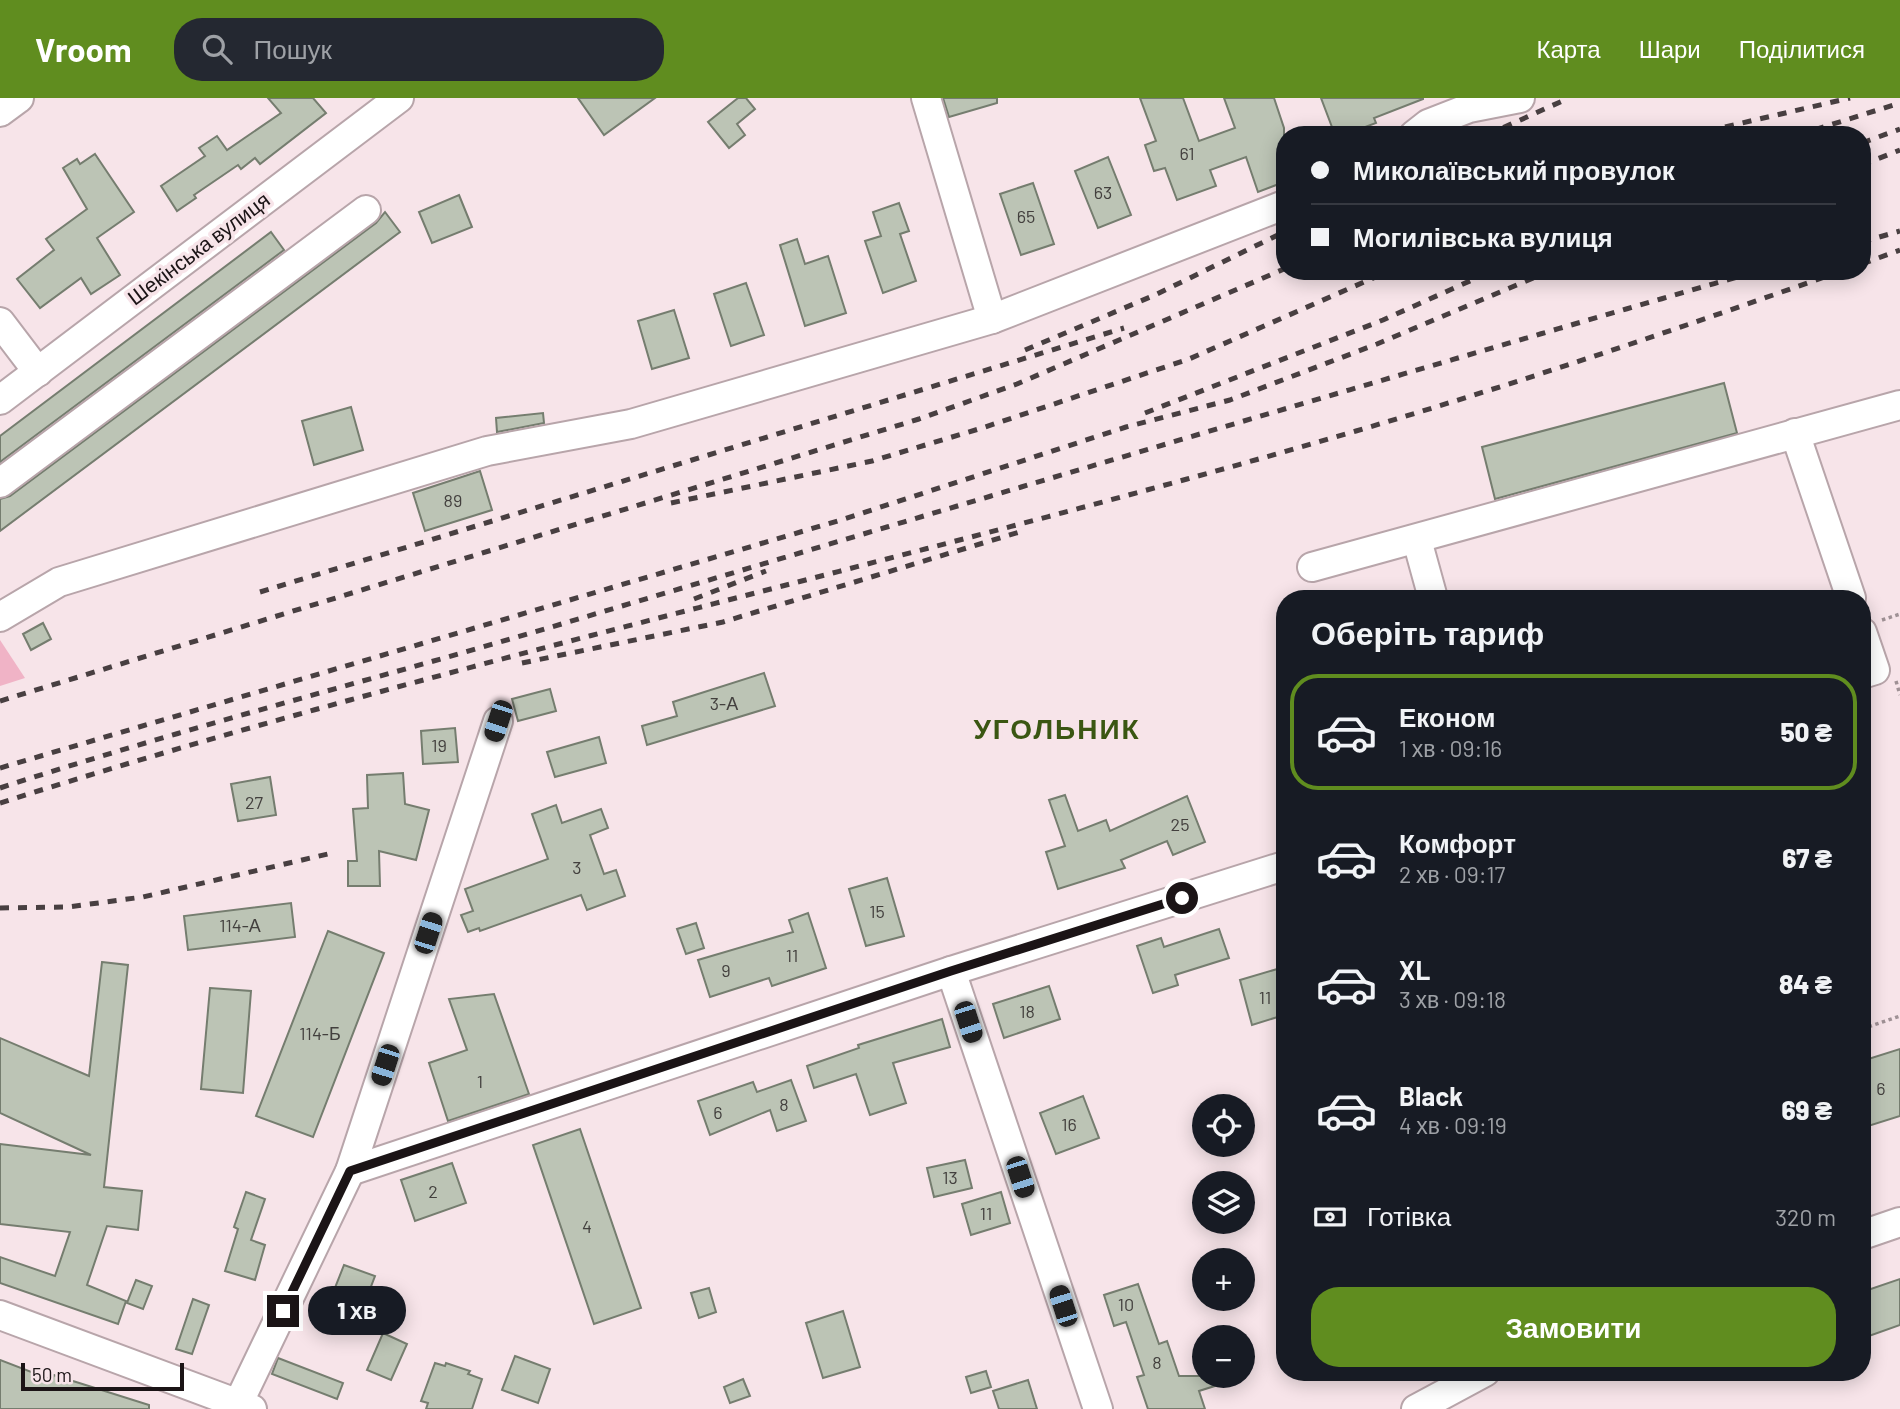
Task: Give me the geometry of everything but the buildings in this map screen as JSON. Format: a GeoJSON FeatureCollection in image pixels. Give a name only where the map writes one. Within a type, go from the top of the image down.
{"type":"FeatureCollection","features":[{"type":"Feature","properties":{"kind":"street"},"geometry":{"type":"LineString","coordinates":[[0,112],[19,98]]}},
{"type":"Feature","properties":{"kind":"street","name":"Шекінська вулиця"},"geometry":{"type":"LineString","coordinates":[[0,400],[398,98]]}},
{"type":"Feature","properties":{"kind":"street"},"geometry":{"type":"LineString","coordinates":[[926,98],[992,319]]}},
{"type":"Feature","properties":{"kind":"street"},"geometry":{"type":"LineString","coordinates":[[1425,126],[1468,108],[1520,98]]}},
{"type":"Feature","properties":{"kind":"street"},"geometry":{"type":"LineString","coordinates":[[0,617],[59,582],[487,451],[631,424],[992,319],[1276,208]]}},
{"type":"Feature","properties":{"kind":"street"},"geometry":{"type":"LineString","coordinates":[[0,483],[366,210]]}},
{"type":"Feature","properties":{"kind":"street"},"geometry":{"type":"LineString","coordinates":[[0,322],[38,372]]}},
{"type":"Feature","properties":{"kind":"street"},"geometry":{"type":"LineString","coordinates":[[1312,567],[1900,405]]}},
{"type":"Feature","properties":{"kind":"street"},"geometry":{"type":"LineString","coordinates":[[1795,433],[1848,590]]}},
{"type":"Feature","properties":{"kind":"street"},"geometry":{"type":"LineString","coordinates":[[1417,540],[1431,590]]}},
{"type":"Feature","properties":{"kind":"street"},"geometry":{"type":"LineString","coordinates":[[0,1315],[245,1406],[350,1171],[498,721]]}},
{"type":"Feature","properties":{"kind":"street"},"geometry":{"type":"LineString","coordinates":[[350,1171],[951,971],[1276,869]]}},
{"type":"Feature","properties":{"kind":"street"},"geometry":{"type":"LineString","coordinates":[[951,971],[1098,1409]]}},
{"type":"Feature","properties":{"kind":"street"},"geometry":{"type":"LineString","coordinates":[[1871,1232],[1900,1223]]}},
{"type":"Feature","properties":{"kind":"street"},"geometry":{"type":"LineString","coordinates":[[1416,1409],[1464,1381]]}},
{"type":"Feature","properties":{"kind":"path"},"geometry":{"type":"LineString","coordinates":[[1871,1027],[1900,1016]]}},
{"type":"Feature","properties":{"kind":"shaded area"},"geometry":{"type":"Polygon","coordinates":[[[0,640],[25,678],[0,686],[0,640]]]}},
{"type":"Feature","properties":{"kind":"railway"},"geometry":{"type":"LineString","coordinates":[[1507,126],[1569,98]]}},
{"type":"Feature","properties":{"kind":"railway"},"geometry":{"type":"LineString","coordinates":[[1729,126],[1850,98]]}},
{"type":"Feature","properties":{"kind":"railway"},"geometry":{"type":"LineString","coordinates":[[1827,126],[1900,103]]}},
{"type":"Feature","properties":{"kind":"railway"},"geometry":{"type":"LineString","coordinates":[[1871,140],[1900,129]]}},
{"type":"Feature","properties":{"kind":"railway"},"geometry":{"type":"LineString","coordinates":[[1871,161],[1900,150]]}},
{"type":"Feature","properties":{"kind":"railway"},"geometry":{"type":"LineString","coordinates":[[1871,239],[1900,231]]}},
{"type":"Feature","properties":{"kind":"railway"},"geometry":{"type":"LineString","coordinates":[[1025,350],[1155,295],[1276,236]]}},
{"type":"Feature","properties":{"kind":"railway"},"geometry":{"type":"LineString","coordinates":[[1871,261],[1900,250]]}},
{"type":"Feature","properties":{"kind":"railway"},"geometry":{"type":"LineString","coordinates":[[0,701],[919,419],[1017,384],[1276,272]]}},
{"type":"Feature","properties":{"kind":"railway"},"geometry":{"type":"LineString","coordinates":[[671,503],[872,461],[982,428],[1189,359],[1369,280]]}},
{"type":"Feature","properties":{"kind":"railway"},"geometry":{"type":"LineString","coordinates":[[1145,413],[1383,320],[1472,280]]}},
{"type":"Feature","properties":{"kind":"railway"},"geometry":{"type":"LineString","coordinates":[[0,768],[841,520],[1126,427],[1230,400],[1377,344],[1529,280]]}},
{"type":"Feature","properties":{"kind":"railway"},"geometry":{"type":"LineString","coordinates":[[0,788],[1727,280]]}},
{"type":"Feature","properties":{"kind":"railway"},"geometry":{"type":"LineString","coordinates":[[0,803],[337,704],[1017,525],[1356,431],[1600,354],[1815,280]]}},
{"type":"Feature","properties":{"kind":"railway"},"geometry":{"type":"LineString","coordinates":[[260,592],[1124,328]]}},
{"type":"Feature","properties":{"kind":"railway"},"geometry":{"type":"LineString","coordinates":[[522,663],[723,622],[1026,530]]}},
{"type":"Feature","properties":{"kind":"railway"},"geometry":{"type":"LineString","coordinates":[[694,599],[766,571]]}},
{"type":"Feature","properties":{"kind":"railway"},"geometry":{"type":"LineString","coordinates":[[0,908],[68,907],[143,897],[332,853]]}},
{"type":"Feature","properties":{"kind":"district","name":"УГОЛЬНИК"},"geometry":{"type":"Point","coordinates":[1057,729]}},
{"type":"Feature","properties":{"kind":"route"},"geometry":{"type":"LineString","coordinates":[[283,1311],[350,1171],[951,971],[1182,898]]}}]}
